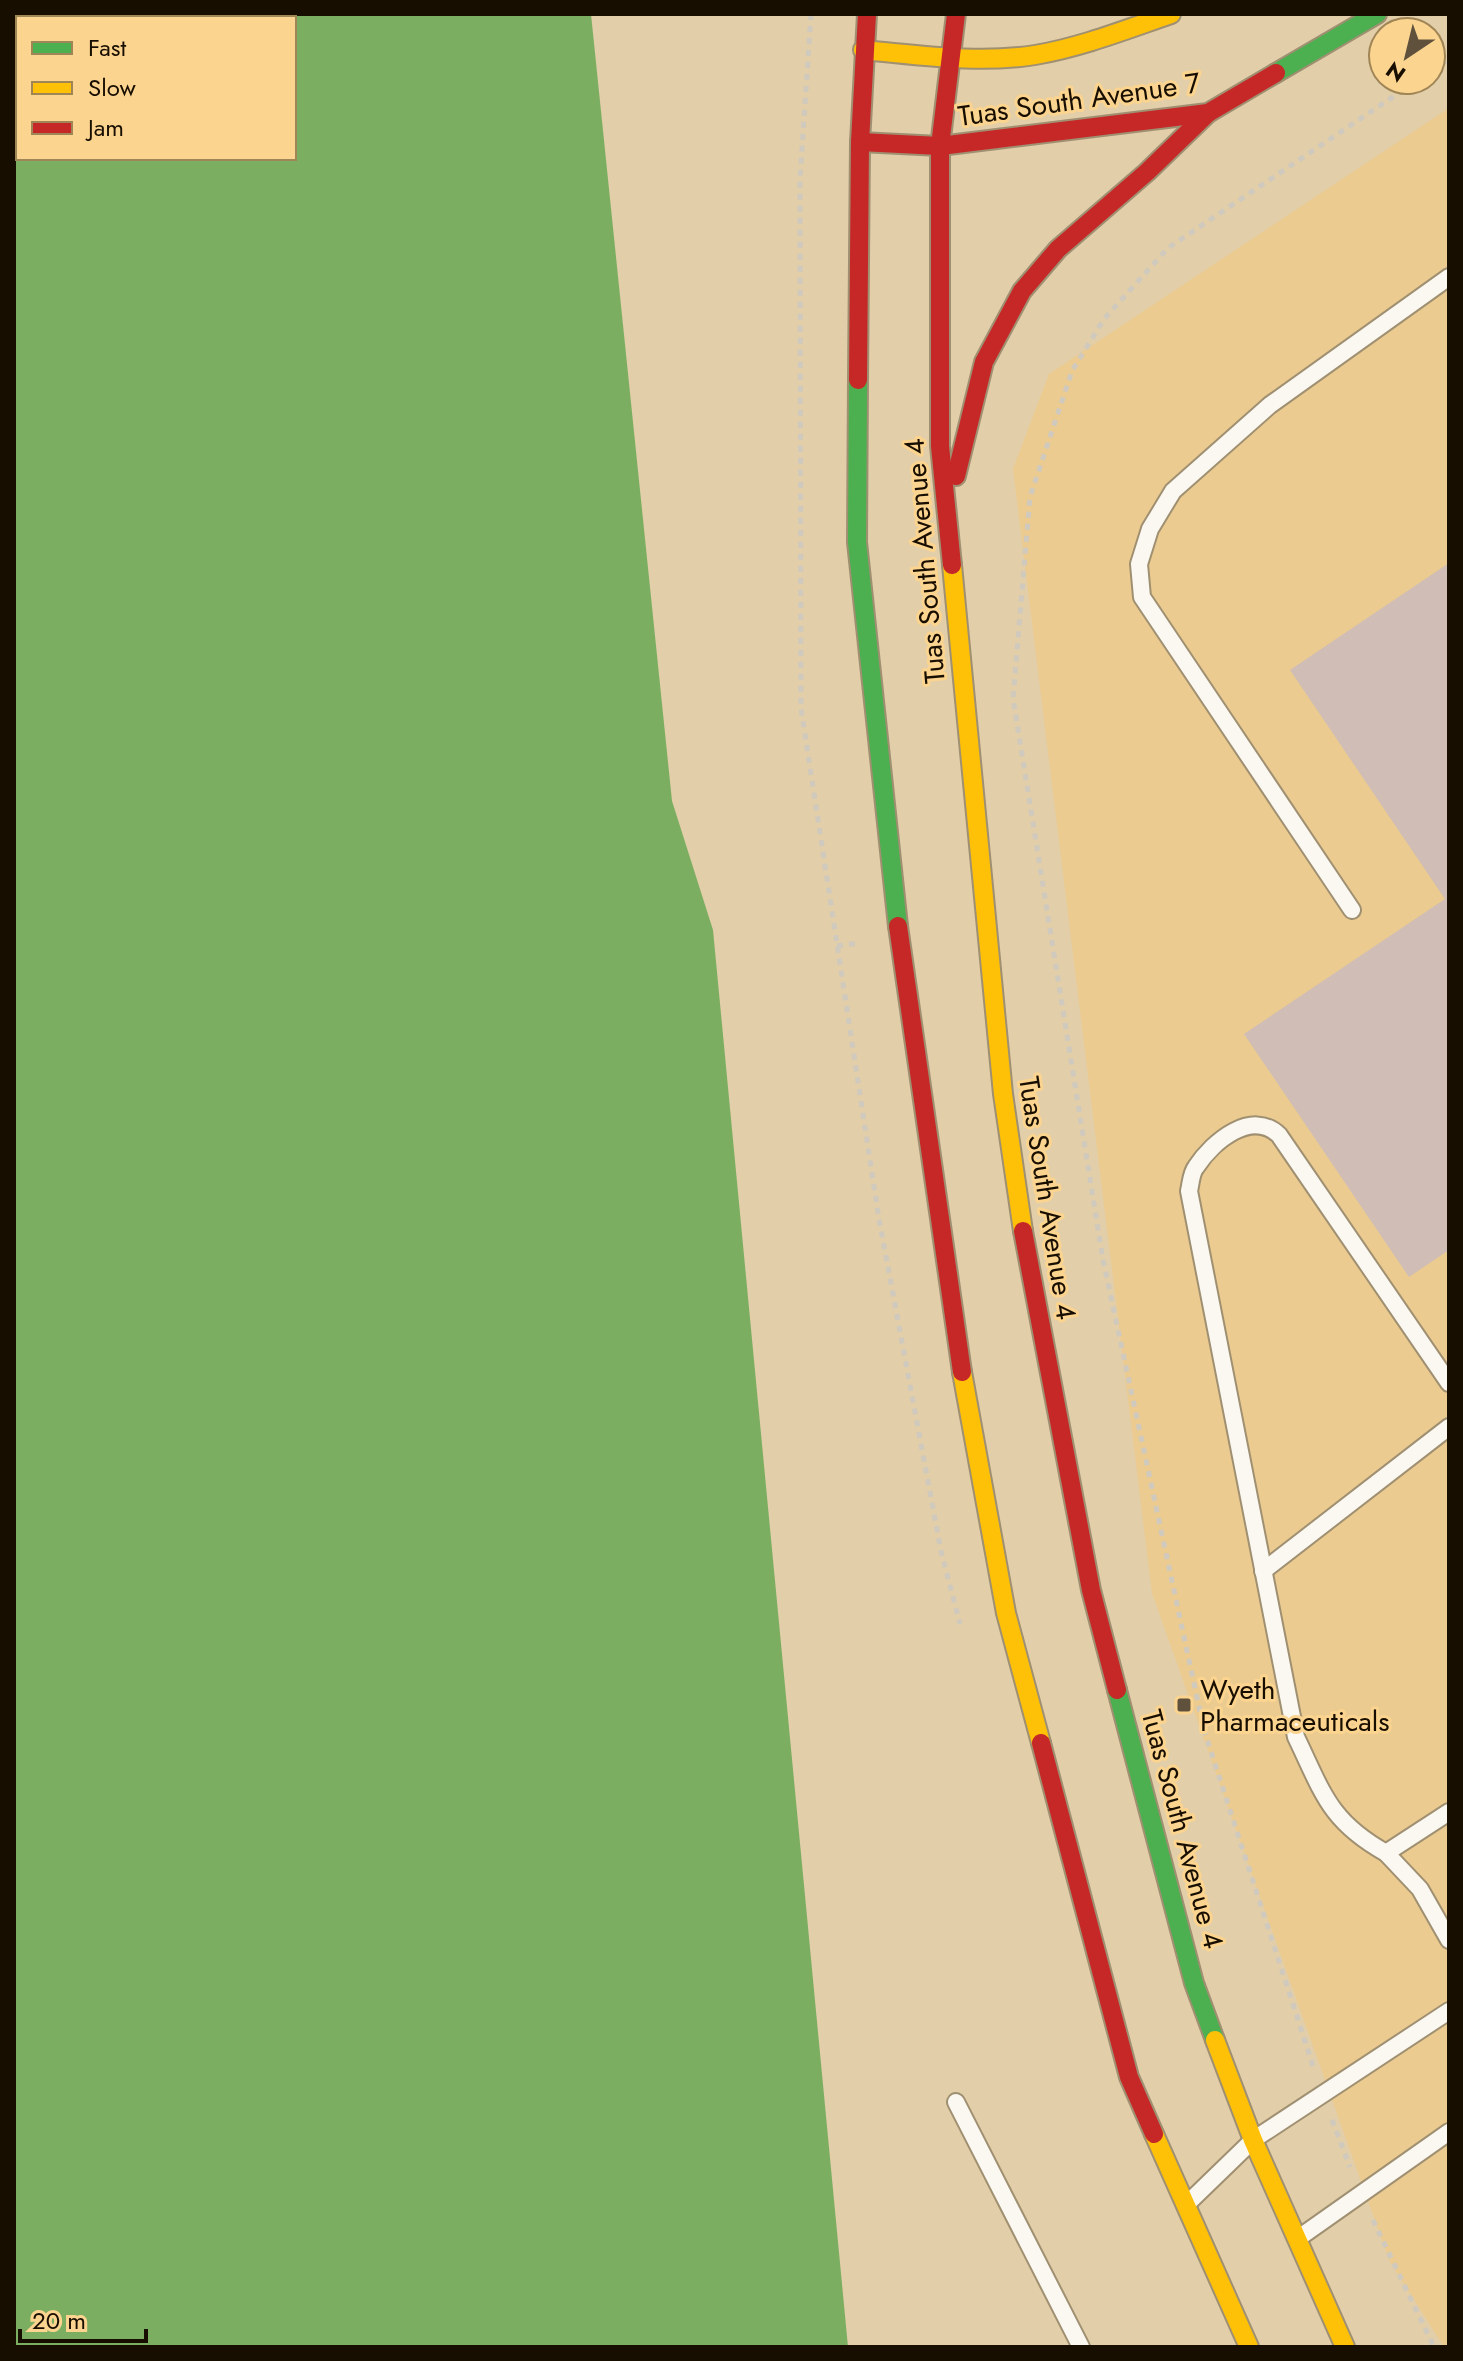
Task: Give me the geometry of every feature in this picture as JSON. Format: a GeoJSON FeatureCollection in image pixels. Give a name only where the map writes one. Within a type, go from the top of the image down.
{"type":"FeatureCollection","features":[{"type":"Feature","properties":{"kind":"street","name":"Tuas South Avenue 4"},"geometry":{"type":"LineString","coordinates":[[867,14],[860,142],[857,542],[899,936],[952,1316],[1006,1613],[1129,2077],[1249,2347]]}},
{"type":"Feature","properties":{"kind":"street","name":"Tuas South Avenue 4"},"geometry":{"type":"LineString","coordinates":[[956,14],[940,146],[940,446],[1003,1094],[1033,1297],[1091,1590],[1186,1953],[1253,2140],[1345,2347]]}},
{"type":"Feature","properties":{"kind":"street"},"geometry":{"type":"LineString","coordinates":[[1105,14],[1133,27]]}},
{"type":"Feature","properties":{"kind":"street","name":"Tuas South Avenue 7"},"geometry":{"type":"LineString","coordinates":[[863,50],[949,58],[1034,55],[1171,14]]}},
{"type":"Feature","properties":{"kind":"street","name":"Tuas South Avenue 7"},"geometry":{"type":"LineString","coordinates":[[860,142],[940,146],[1208,113],[1377,14]]}},
{"type":"Feature","properties":{"kind":"street"},"geometry":{"type":"LineString","coordinates":[[946,517],[988,350],[1010,306],[1039,265],[1078,226],[1147,172],[1208,113]]}},
{"type":"Feature","properties":{"kind":"lane"},"geometry":{"type":"LineString","coordinates":[[1352,910],[1142,597],[1139,564],[1150,529],[1173,491],[1270,405],[1449,277]]}},
{"type":"Feature","properties":{"kind":"lane"},"geometry":{"type":"LineString","coordinates":[[1449,1383],[1279,1135],[1269,1125],[1249,1124],[1210,1150],[1194,1169],[1189,1191],[1296,1737],[1332,1813],[1356,1836],[1386,1853],[1420,1889],[1449,1940]]}},
{"type":"Feature","properties":{"kind":"lane"},"geometry":{"type":"LineString","coordinates":[[1263,1571],[1449,1427]]}},
{"type":"Feature","properties":{"kind":"lane"},"geometry":{"type":"LineString","coordinates":[[1386,1853],[1449,1812]]}},
{"type":"Feature","properties":{"kind":"lane"},"geometry":{"type":"LineString","coordinates":[[1185,2206],[1253,2140],[1449,2011]]}},
{"type":"Feature","properties":{"kind":"lane"},"geometry":{"type":"LineString","coordinates":[[956,2102],[1081,2347]]}},
{"type":"Feature","properties":{"kind":"lane"},"geometry":{"type":"LineString","coordinates":[[1297,2240],[1449,2132]]}},
{"type":"Feature","properties":{"kind":"shaded area"},"geometry":{"type":"Polygon","coordinates":[[[14,14],[591,14],[672,801],[713,930],[848,2347],[14,2347],[14,14]]]}},
{"type":"Feature","properties":{"kind":"shaded area"},"geometry":{"type":"Polygon","coordinates":[[[1449,108],[1449,2347],[1444,2347],[1389,2260],[1152,1593],[1013,469],[1049,374],[1449,108]]]}},
{"type":"Feature","properties":{"kind":"building"},"geometry":{"type":"Polygon","coordinates":[[[1449,563],[1449,1250],[1409,1277],[1244,1034],[1445,899],[1290,670],[1449,563]]]}},
{"type":"Feature","properties":{"kind":"traffic: fast"},"geometry":{"type":"LineString","coordinates":[[1276,73],[1377,14]]}},
{"type":"Feature","properties":{"kind":"traffic: fast"},"geometry":{"type":"LineString","coordinates":[[858,380],[857,542],[898,926]]}},
{"type":"Feature","properties":{"kind":"traffic: fast"},"geometry":{"type":"LineString","coordinates":[[1117,1690],[1194,1983],[1215,2040]]}},
{"type":"Feature","properties":{"kind":"traffic: slow"},"geometry":{"type":"LineString","coordinates":[[863,50],[949,58],[1014,58],[1070,47],[1171,14]]}},
{"type":"Feature","properties":{"kind":"traffic: slow"},"geometry":{"type":"LineString","coordinates":[[952,565],[1003,1094],[1023,1231]]}},
{"type":"Feature","properties":{"kind":"traffic: slow"},"geometry":{"type":"LineString","coordinates":[[962,1372],[1006,1613],[1041,1743]]}},
{"type":"Feature","properties":{"kind":"traffic: slow"},"geometry":{"type":"LineString","coordinates":[[1215,2040],[1253,2140],[1345,2347]]}},
{"type":"Feature","properties":{"kind":"traffic: slow"},"geometry":{"type":"LineString","coordinates":[[1154,2134],[1249,2347]]}},
{"type":"Feature","properties":{"kind":"traffic: jam"},"geometry":{"type":"LineString","coordinates":[[858,380],[860,142],[867,14]]}},
{"type":"Feature","properties":{"kind":"traffic: jam"},"geometry":{"type":"LineString","coordinates":[[952,565],[940,446],[940,146],[956,14]]}},
{"type":"Feature","properties":{"kind":"traffic: jam"},"geometry":{"type":"LineString","coordinates":[[860,142],[940,146],[1208,113],[1276,73]]}},
{"type":"Feature","properties":{"kind":"traffic: jam"},"geometry":{"type":"LineString","coordinates":[[956,476],[984,362],[1022,291],[1058,249],[1147,172],[1208,113]]}},
{"type":"Feature","properties":{"kind":"traffic: jam"},"geometry":{"type":"LineString","coordinates":[[898,926],[962,1372]]}},
{"type":"Feature","properties":{"kind":"traffic: jam"},"geometry":{"type":"LineString","coordinates":[[1023,1231],[1091,1590],[1117,1690]]}},
{"type":"Feature","properties":{"kind":"traffic: jam"},"geometry":{"type":"LineString","coordinates":[[1041,1743],[1129,2077],[1154,2134]]}},
{"type":"Feature","properties":{"kind":"place","name":"Wyeth Pharmaceuticals"},"geometry":{"type":"Point","coordinates":[1184,1705]}}]}
